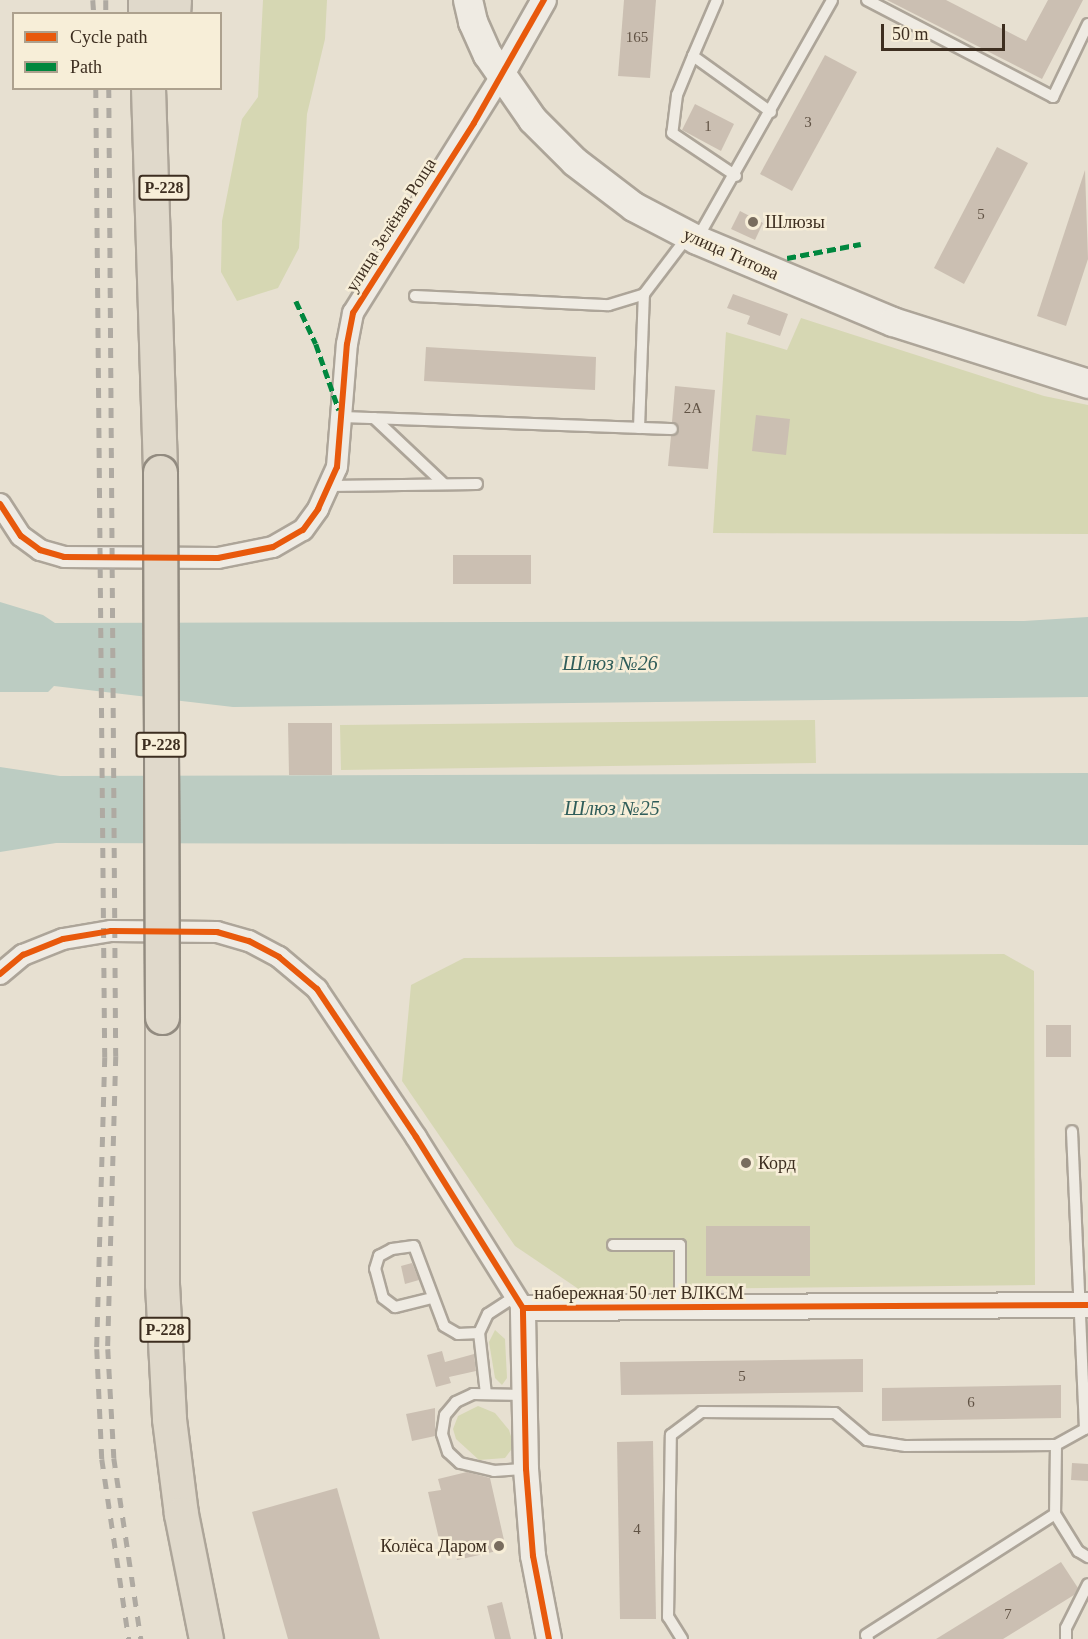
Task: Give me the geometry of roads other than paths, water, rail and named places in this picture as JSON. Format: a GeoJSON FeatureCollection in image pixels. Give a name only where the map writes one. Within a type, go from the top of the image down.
{"type":"FeatureCollection","features":[{"type":"Feature","properties":{"kind":"highway","name":"Р-228"},"geometry":{"type":"LineString","coordinates":[[148,90],[157,288],[160,472],[162,1284],[169,1419],[181,1514],[206,1639]]}},
{"type":"Feature","properties":{"kind":"highway","name":"Р-228"},"geometry":{"type":"LineString","coordinates":[[157,288],[170,90]]}},
{"type":"Feature","properties":{"kind":"main road","name":"улица Титова"},"geometry":{"type":"LineString","coordinates":[[467,7],[501,76],[533,120],[575,162],[634,207],[693,238],[893,322],[1088,384]]}},
{"type":"Feature","properties":{"kind":"street"},"geometry":{"type":"LineString","coordinates":[[501,76],[544,0]]}},
{"type":"Feature","properties":{"kind":"street","name":"улица Зелёная Роща"},"geometry":{"type":"LineString","coordinates":[[0,504],[21,536],[40,550],[64,557],[218,558],[273,547],[303,530],[337,467],[353,313],[501,76]]}},
{"type":"Feature","properties":{"kind":"street"},"geometry":{"type":"LineString","coordinates":[[0,974],[23,955],[63,939],[111,931],[217,932],[249,941],[279,957],[317,989],[520,1302]]}},
{"type":"Feature","properties":{"kind":"street","name":"набережная 50 лет ВЛКСМ"},"geometry":{"type":"LineString","coordinates":[[549,1639],[533,1556],[526,1469],[520,1302],[680,1307],[1084,1305]]}},
{"type":"Feature","properties":{"kind":"lane"},"geometry":{"type":"LineString","coordinates":[[717,0],[677,94],[672,133],[735,176]]}},
{"type":"Feature","properties":{"kind":"lane"},"geometry":{"type":"LineString","coordinates":[[414,296],[609,305],[644,294],[693,238],[735,176],[832,0]]}},
{"type":"Feature","properties":{"kind":"lane"},"geometry":{"type":"LineString","coordinates":[[867,0],[1053,98],[1088,24]]}},
{"type":"Feature","properties":{"kind":"lane"},"geometry":{"type":"LineString","coordinates":[[693,56],[771,112]]}},
{"type":"Feature","properties":{"kind":"lane"},"geometry":{"type":"LineString","coordinates":[[639,428],[644,294]]}},
{"type":"Feature","properties":{"kind":"lane"},"geometry":{"type":"LineString","coordinates":[[341,417],[672,429]]}},
{"type":"Feature","properties":{"kind":"lane"},"geometry":{"type":"LineString","coordinates":[[374,418],[444,484]]}},
{"type":"Feature","properties":{"kind":"lane"},"geometry":{"type":"LineString","coordinates":[[328,486],[477,484]]}},
{"type":"Feature","properties":{"kind":"lane"},"geometry":{"type":"LineString","coordinates":[[682,1639],[668,1617],[670,1435],[701,1412],[835,1413],[867,1440],[906,1446],[1056,1445],[1085,1429],[1084,1305],[1072,1131]]}},
{"type":"Feature","properties":{"kind":"lane"},"geometry":{"type":"LineString","coordinates":[[613,1245],[680,1245],[680,1307]]}},
{"type":"Feature","properties":{"kind":"lane"},"geometry":{"type":"LineString","coordinates":[[432,1299],[395,1307],[383,1298],[375,1269],[380,1256],[392,1249],[414,1246],[444,1326],[458,1334],[479,1333]]}},
{"type":"Feature","properties":{"kind":"lane"},"geometry":{"type":"LineString","coordinates":[[486,1394],[479,1333],[488,1314],[520,1302]]}},
{"type":"Feature","properties":{"kind":"lane"},"geometry":{"type":"LineString","coordinates":[[524,1395],[473,1394],[456,1402],[445,1415],[442,1434],[448,1452],[460,1463],[494,1471],[526,1469]]}},
{"type":"Feature","properties":{"kind":"lane"},"geometry":{"type":"LineString","coordinates":[[1056,1445],[1055,1514],[1078,1551],[1088,1557]]}},
{"type":"Feature","properties":{"kind":"lane"},"geometry":{"type":"LineString","coordinates":[[868,1639],[866,1635],[1055,1514]]}},
{"type":"Feature","properties":{"kind":"lane"},"geometry":{"type":"LineString","coordinates":[[1066,1639],[1066,1628],[1088,1584]]}},
{"type":"Feature","properties":{"kind":"water","name":"Шлюз №26"},"geometry":{"type":"Polygon","coordinates":[[[0,602],[43,615],[55,623],[1024,621],[1088,617],[1088,697],[233,707],[54,686],[48,692],[0,692],[0,602]]]}},
{"type":"Feature","properties":{"kind":"water","name":"Шлюз №25"},"geometry":{"type":"Polygon","coordinates":[[[0,767],[60,776],[1088,773],[1088,845],[56,843],[0,852],[0,767]]]}},
{"type":"Feature","properties":{"kind":"railway"},"geometry":{"type":"LineString","coordinates":[[93,0],[94,12]]}},
{"type":"Feature","properties":{"kind":"railway"},"geometry":{"type":"LineString","coordinates":[[106,0],[106,12]]}},
{"type":"Feature","properties":{"kind":"railway"},"geometry":{"type":"LineString","coordinates":[[96,90],[105,1057],[97,1349],[102,1459],[129,1639]]}},
{"type":"Feature","properties":{"kind":"railway"},"geometry":{"type":"LineString","coordinates":[[109,90],[116,1056],[108,1349],[114,1458],[141,1639]]}},
{"type":"Feature","properties":{"kind":"place","name":"Шлюзы"},"geometry":{"type":"Point","coordinates":[753,222]}},
{"type":"Feature","properties":{"kind":"place","name":"Корд"},"geometry":{"type":"Point","coordinates":[746,1163]}},
{"type":"Feature","properties":{"kind":"place","name":"Колёса Даром"},"geometry":{"type":"Point","coordinates":[499,1546]}}]}
